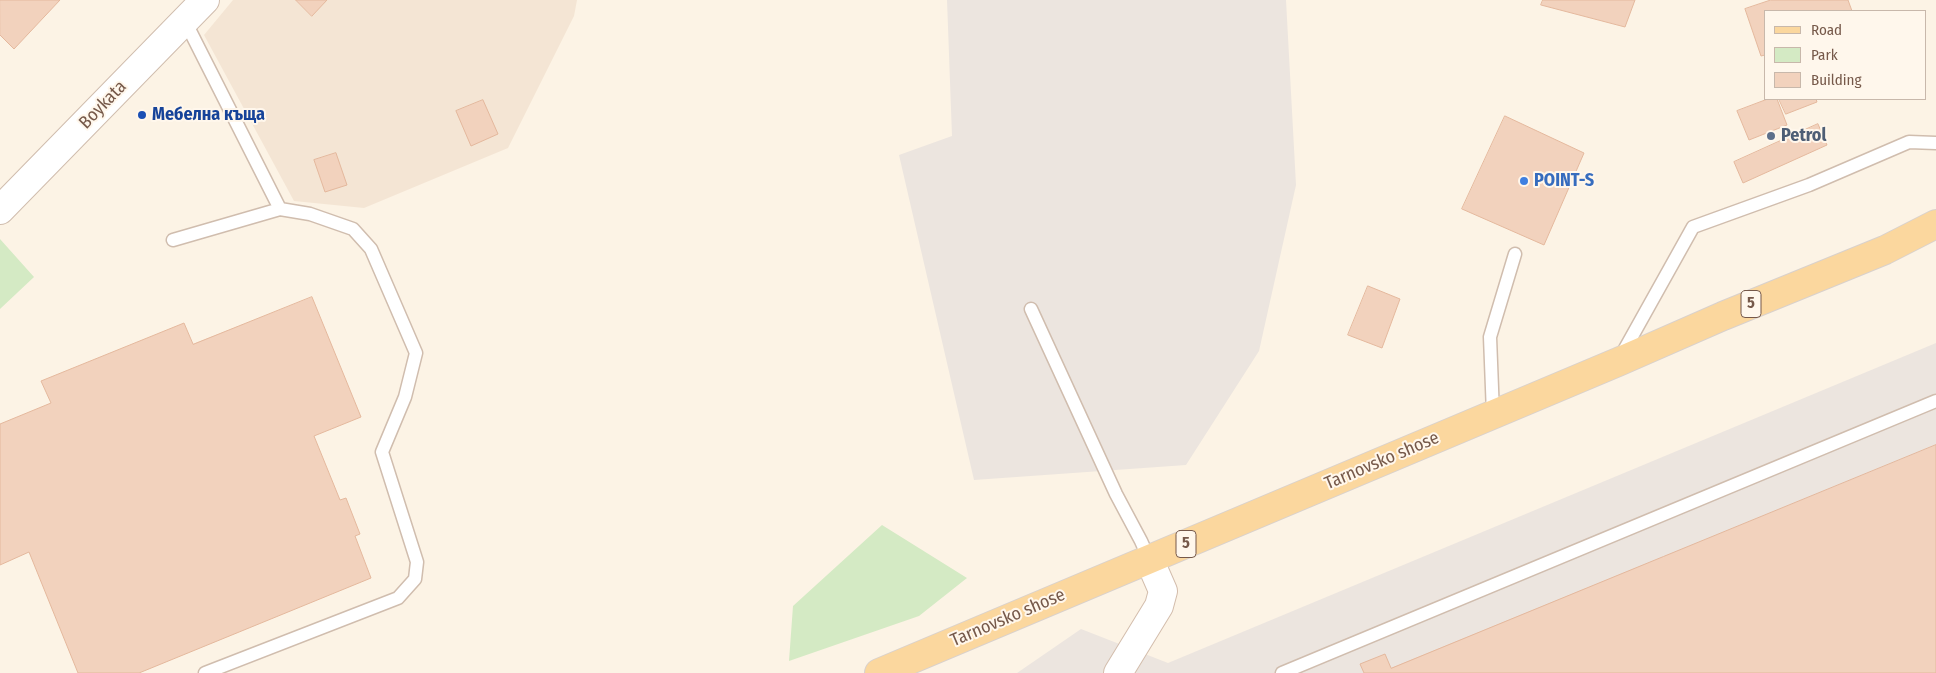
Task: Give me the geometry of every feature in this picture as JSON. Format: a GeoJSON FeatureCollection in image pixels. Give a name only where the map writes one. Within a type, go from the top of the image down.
{"type":"FeatureCollection","features":[{"type":"Feature","properties":{"kind":"main road","name":"Tarnovsko shose"},"geometry":{"type":"LineString","coordinates":[[879,673],[1723,316],[1885,250],[1936,224]]}},
{"type":"Feature","properties":{"kind":"main road","name":"Tarnovsko shose"},"geometry":{"type":"LineString","coordinates":[[1885,250],[1936,237]]}},
{"type":"Feature","properties":{"kind":"street","name":"Boykata"},"geometry":{"type":"LineString","coordinates":[[0,210],[205,0]]}},
{"type":"Feature","properties":{"kind":"street"},"geometry":{"type":"LineString","coordinates":[[1118,673],[1159,606],[1163,592],[1149,559]]}},
{"type":"Feature","properties":{"kind":"lane"},"geometry":{"type":"LineString","coordinates":[[185,21],[280,209]]}},
{"type":"Feature","properties":{"kind":"lane"},"geometry":{"type":"LineString","coordinates":[[1618,362],[1693,226],[1809,186],[1909,142],[1936,143]]}},
{"type":"Feature","properties":{"kind":"lane"},"geometry":{"type":"LineString","coordinates":[[173,240],[280,209],[310,214],[353,229],[371,249],[416,353],[405,396],[382,452],[417,562],[415,578],[398,598],[205,673]]}},
{"type":"Feature","properties":{"kind":"lane"},"geometry":{"type":"LineString","coordinates":[[1493,414],[1490,337],[1515,254]]}},
{"type":"Feature","properties":{"kind":"lane"},"geometry":{"type":"LineString","coordinates":[[1031,309],[1116,494],[1149,559]]}},
{"type":"Feature","properties":{"kind":"lane"},"geometry":{"type":"LineString","coordinates":[[1282,673],[1936,401]]}},
{"type":"Feature","properties":{"kind":"shaded area"},"geometry":{"type":"Polygon","coordinates":[[[233,0],[577,0],[574,16],[508,148],[364,208],[294,201],[204,35],[233,0]]]}},
{"type":"Feature","properties":{"kind":"shaded area"},"geometry":{"type":"Polygon","coordinates":[[[947,0],[1286,0],[1296,185],[1259,351],[1186,465],[974,480],[899,155],[952,136],[947,0]]]}},
{"type":"Feature","properties":{"kind":"shaded area"},"geometry":{"type":"Polygon","coordinates":[[[1936,343],[1936,673],[1017,673],[1081,629],[1168,663],[1936,343]]]}},
{"type":"Feature","properties":{"kind":"green space"},"geometry":{"type":"Polygon","coordinates":[[[0,239],[34,277],[0,309],[0,239]]]}},
{"type":"Feature","properties":{"kind":"green space"},"geometry":{"type":"Polygon","coordinates":[[[882,525],[967,578],[919,616],[789,661],[793,606],[882,525]]]}},
{"type":"Feature","properties":{"kind":"building"},"geometry":{"type":"Polygon","coordinates":[[[0,0],[60,0],[14,49],[0,35],[0,0]]]}},
{"type":"Feature","properties":{"kind":"building"},"geometry":{"type":"Polygon","coordinates":[[[296,0],[327,0],[312,16],[296,0]]]}},
{"type":"Feature","properties":{"kind":"building"},"geometry":{"type":"Polygon","coordinates":[[[1543,0],[1635,0],[1625,27],[1541,5],[1543,0]]]}},
{"type":"Feature","properties":{"kind":"building"},"geometry":{"type":"Polygon","coordinates":[[[1771,0],[1848,0],[1852,10],[1764,10],[1764,55],[1761,56],[1745,9],[1771,0]]]}},
{"type":"Feature","properties":{"kind":"building"},"geometry":{"type":"Polygon","coordinates":[[[483,100],[498,134],[471,146],[456,111],[483,100]]]}},
{"type":"Feature","properties":{"kind":"building"},"geometry":{"type":"Polygon","coordinates":[[[1765,100],[1777,100],[1787,125],[1749,140],[1737,111],[1765,100]]]}},
{"type":"Feature","properties":{"kind":"building"},"geometry":{"type":"Polygon","coordinates":[[[1779,100],[1816,100],[1817,102],[1786,114],[1779,100]]]}},
{"type":"Feature","properties":{"kind":"building","name":"POINT-S"},"geometry":{"type":"Polygon","coordinates":[[[1505,116],[1584,153],[1544,245],[1462,209],[1505,116]]]}},
{"type":"Feature","properties":{"kind":"building"},"geometry":{"type":"Polygon","coordinates":[[[1818,124],[1827,145],[1743,183],[1734,162],[1818,124]]]}},
{"type":"Feature","properties":{"kind":"building"},"geometry":{"type":"Polygon","coordinates":[[[336,153],[347,185],[325,192],[314,160],[336,153]]]}},
{"type":"Feature","properties":{"kind":"building"},"geometry":{"type":"Polygon","coordinates":[[[1368,286],[1400,299],[1382,348],[1348,335],[1368,286]]]}},
{"type":"Feature","properties":{"kind":"building"},"geometry":{"type":"Polygon","coordinates":[[[312,297],[361,417],[314,436],[340,500],[346,498],[360,534],[355,536],[371,578],[139,673],[78,673],[29,552],[0,565],[0,424],[51,403],[41,381],[184,323],[193,344],[312,297]]]}},
{"type":"Feature","properties":{"kind":"building"},"geometry":{"type":"Polygon","coordinates":[[[1936,445],[1936,673],[1364,673],[1360,664],[1385,654],[1391,668],[1936,445]]]}},
{"type":"Feature","properties":{"kind":"place","name":"Мебелна къща"},"geometry":{"type":"Point","coordinates":[142,115]}},
{"type":"Feature","properties":{"kind":"place","name":"Petrol"},"geometry":{"type":"Point","coordinates":[1771,136]}},
{"type":"Feature","properties":{"kind":"place","name":"POINT-S"},"geometry":{"type":"Point","coordinates":[1524,181]}}]}
